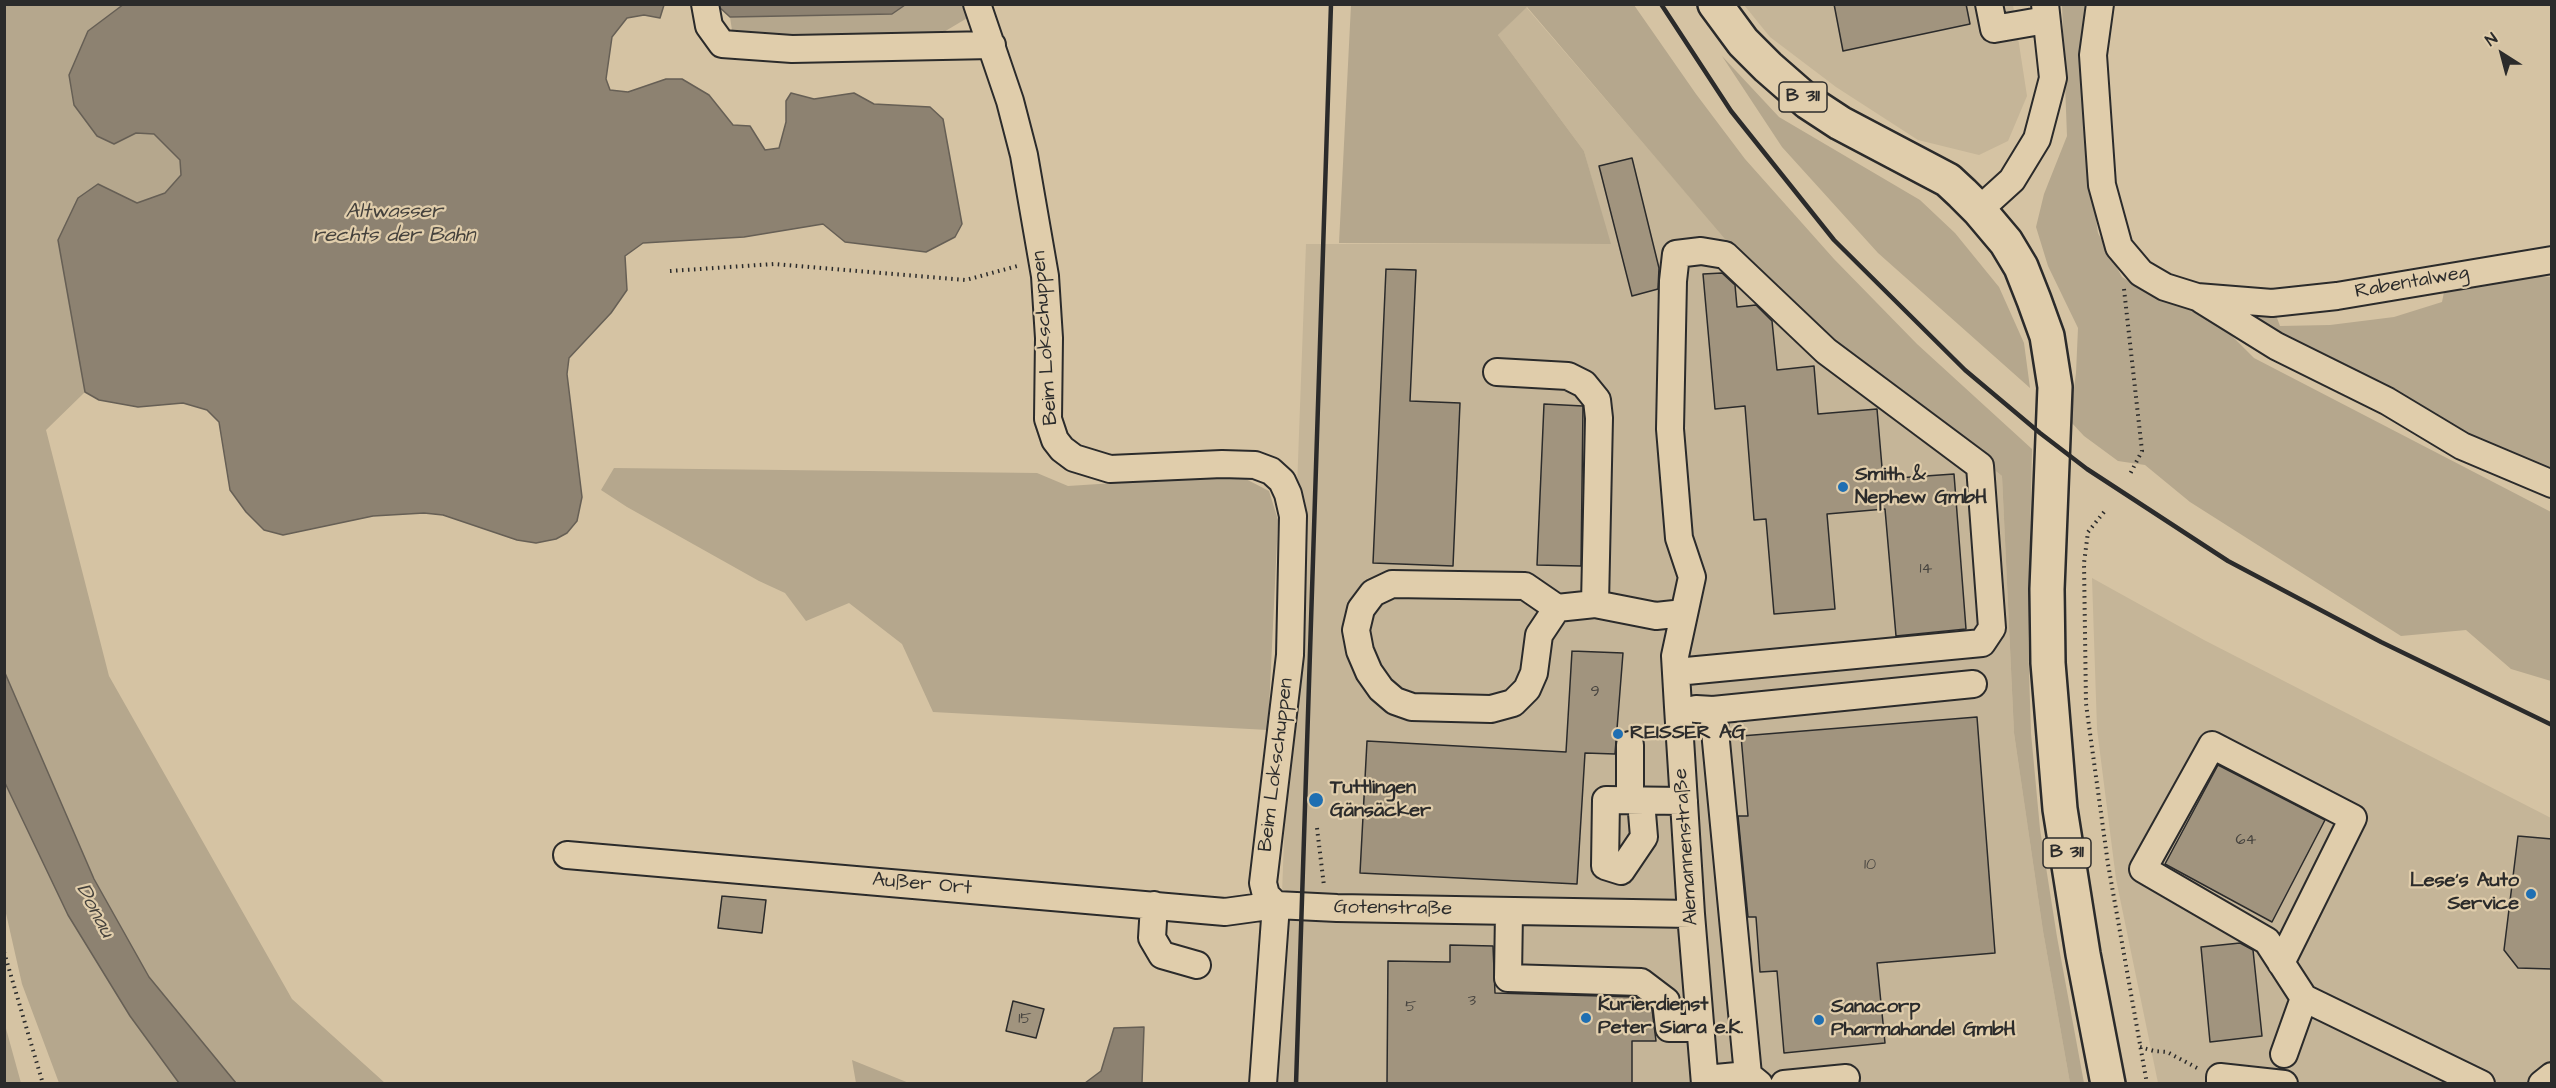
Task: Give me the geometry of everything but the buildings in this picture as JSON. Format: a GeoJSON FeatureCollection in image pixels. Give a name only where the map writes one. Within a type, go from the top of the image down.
{"type":"FeatureCollection","features":[{"type":"Feature","properties":{"kind":"main road","name":"B 311"},"geometry":{"type":"LineString","coordinates":[[1715,4],[1743,42],[1808,102],[1840,123],[1948,180],[1980,210],[2006,242],[2021,267],[2048,336],[2052,362],[2054,422],[2047,589],[2048,663],[2060,809],[2083,954],[2108,1083]]}},
{"type":"Feature","properties":{"kind":"street"},"geometry":{"type":"LineString","coordinates":[[705,4],[709,26],[722,44],[792,49],[992,45]]}},
{"type":"Feature","properties":{"kind":"street","name":"Beim Lokschuppen"},"geometry":{"type":"LineString","coordinates":[[977,4],[1010,101],[1024,155],[1042,259],[1049,338],[1048,419],[1055,440],[1074,458],[1110,469],[1222,464],[1255,465],[1271,471],[1282,481],[1288,494],[1293,516],[1290,655],[1263,883],[1266,895],[1276,905]]}},
{"type":"Feature","properties":{"kind":"street"},"geometry":{"type":"LineString","coordinates":[[1980,210],[2012,180],[2037,139],[2053,78],[2046,12],[1994,29],[1989,4]]}},
{"type":"Feature","properties":{"kind":"street"},"geometry":{"type":"LineString","coordinates":[[2100,4],[2093,55],[2102,185],[2119,247],[2140,273],[2165,287],[2197,297],[2276,346],[2387,400],[2462,446],[2552,484]]}},
{"type":"Feature","properties":{"kind":"street","name":"Alemannenstraße"},"geometry":{"type":"LineString","coordinates":[[1676,672],[1982,643],[1992,628],[1980,466],[1826,351],[1725,255],[1701,251],[1676,254],[1673,281],[1670,429],[1679,538],[1692,577],[1675,656],[1691,914],[1705,1081]]}},
{"type":"Feature","properties":{"kind":"street","name":"Rabentalweg"},"geometry":{"type":"LineString","coordinates":[[2197,297],[2272,303],[2337,296],[2552,260]]}},
{"type":"Feature","properties":{"kind":"street"},"geometry":{"type":"LineString","coordinates":[[1497,372],[1568,376],[1584,384],[1596,400],[1599,418],[1595,604]]}},
{"type":"Feature","properties":{"kind":"street"},"geometry":{"type":"LineString","coordinates":[[2419,420],[2436,441],[2552,502]]}},
{"type":"Feature","properties":{"kind":"street"},"geometry":{"type":"LineString","coordinates":[[1557,608],[1539,635],[1534,674],[1527,689],[1513,703],[1491,709],[1412,707],[1395,700],[1381,689],[1369,672],[1360,651],[1356,630],[1361,609],[1373,593],[1392,584],[1525,586],[1557,608],[1595,604],[1656,616],[1684,613]]}},
{"type":"Feature","properties":{"kind":"street"},"geometry":{"type":"LineString","coordinates":[[1678,707],[1713,710],[1973,684]]}},
{"type":"Feature","properties":{"kind":"street"},"geometry":{"type":"LineString","coordinates":[[1705,1081],[1754,1079],[1713,710]]}},
{"type":"Feature","properties":{"kind":"street"},"geometry":{"type":"LineString","coordinates":[[1630,745],[1636,800],[1684,801]]}},
{"type":"Feature","properties":{"kind":"street"},"geometry":{"type":"LineString","coordinates":[[2281,963],[2353,818],[2212,745],[2143,869],[2267,941],[2281,963],[2304,998],[2481,1083]]}},
{"type":"Feature","properties":{"kind":"street","name":"Außer Ort"},"geometry":{"type":"LineString","coordinates":[[567,855],[1225,912],[1276,905]]}},
{"type":"Feature","properties":{"kind":"street"},"geometry":{"type":"LineString","coordinates":[[1154,905],[1152,938],[1162,955],[1197,964]]}},
{"type":"Feature","properties":{"kind":"street"},"geometry":{"type":"LineString","coordinates":[[1263,1083],[1276,905]]}},
{"type":"Feature","properties":{"kind":"street","name":"Gotenstraße"},"geometry":{"type":"LineString","coordinates":[[1276,905],[1691,914]]}},
{"type":"Feature","properties":{"kind":"street"},"geometry":{"type":"LineString","coordinates":[[1509,911],[1508,978],[1641,982],[1666,1001],[1669,1028],[1700,1028]]}},
{"type":"Feature","properties":{"kind":"street"},"geometry":{"type":"LineString","coordinates":[[2284,1054],[2304,998]]}},
{"type":"Feature","properties":{"kind":"street"},"geometry":{"type":"LineString","coordinates":[[2542,1083],[2552,1076]]}},
{"type":"Feature","properties":{"kind":"street"},"geometry":{"type":"LineString","coordinates":[[1784,1083],[1846,1078]]}},
{"type":"Feature","properties":{"kind":"street"},"geometry":{"type":"LineString","coordinates":[[2220,1080],[2284,1083]]}},
{"type":"Feature","properties":{"kind":"path"},"geometry":{"type":"LineString","coordinates":[[670,271],[774,264],[966,280],[1042,259]]}},
{"type":"Feature","properties":{"kind":"path"},"geometry":{"type":"LineString","coordinates":[[2124,288],[2142,451],[2129,476]]}},
{"type":"Feature","properties":{"kind":"path"},"geometry":{"type":"LineString","coordinates":[[2104,512],[2088,532],[2084,563],[2086,704],[2108,864],[2147,1083]]}},
{"type":"Feature","properties":{"kind":"path"},"geometry":{"type":"LineString","coordinates":[[1317,828],[1322,853],[1324,886]]}},
{"type":"Feature","properties":{"kind":"path"},"geometry":{"type":"LineString","coordinates":[[4,952],[43,1083]]}},
{"type":"Feature","properties":{"kind":"path"},"geometry":{"type":"LineString","coordinates":[[2139,1047],[2167,1052],[2220,1080]]}},
{"type":"Feature","properties":{"kind":"shaded area"},"geometry":{"type":"Polygon","coordinates":[[[905,4],[970,5],[974,14],[932,39],[733,37],[730,17],[892,14],[905,4]]]}},
{"type":"Feature","properties":{"kind":"shaded area"},"geometry":{"type":"Polygon","coordinates":[[[4,5],[124,5],[88,31],[74,105],[97,136],[114,144],[136,133],[154,134],[180,160],[181,175],[165,193],[137,203],[98,185],[58,240],[85,392],[46,430],[109,676],[292,999],[385,1083],[236,1083],[149,977],[94,879],[5,673],[4,5]]]}},
{"type":"Feature","properties":{"kind":"shaded area"},"geometry":{"type":"Polygon","coordinates":[[[1351,5],[1634,5],[1745,159],[1834,259],[1917,344],[2032,449],[2028,641],[2031,733],[2040,829],[2084,1083],[2070,1083],[2043,931],[2014,733],[2002,476],[1820,335],[1731,246],[1527,7],[1498,35],[1584,151],[1611,244],[1339,243],[1351,5]]]}},
{"type":"Feature","properties":{"kind":"shaded area"},"geometry":{"type":"Polygon","coordinates":[[[1744,5],[2013,5],[2027,96],[2008,141],[1979,155],[1918,140],[1836,87],[1770,37],[1744,5]]]}},
{"type":"Feature","properties":{"kind":"shaded area"},"geometry":{"type":"Polygon","coordinates":[[[2062,5],[2091,5],[2085,45],[2085,143],[2098,233],[2122,277],[2141,289],[2189,308],[2223,327],[2254,358],[2551,512],[2551,681],[2511,669],[2466,630],[2401,636],[2190,502],[2145,465],[2118,461],[2084,436],[2070,421],[2076,373],[2078,328],[2048,266],[2036,227],[2044,194],[2067,136],[2062,5]]]}},
{"type":"Feature","properties":{"kind":"shaded area"},"geometry":{"type":"Polygon","coordinates":[[[1526,7],[1694,202],[1919,413],[2002,476],[2014,733],[2043,931],[2070,1083],[1275,1084],[1306,244],[1610,244],[1584,151],[1498,35],[1526,7]]]}},
{"type":"Feature","properties":{"kind":"shaded area"},"geometry":{"type":"Polygon","coordinates":[[[1722,56],[1779,117],[1920,200],[1955,233],[1999,287],[2024,343],[2030,388],[1878,253],[1782,147],[1722,56]]]}},
{"type":"Feature","properties":{"kind":"shaded area"},"geometry":{"type":"Polygon","coordinates":[[[2511,275],[2551,277],[2551,469],[2472,437],[2386,386],[2287,344],[2224,309],[2273,307],[2280,326],[2330,325],[2394,317],[2442,302],[2446,282],[2511,275]]]}},
{"type":"Feature","properties":{"kind":"shaded area"},"geometry":{"type":"Polygon","coordinates":[[[614,468],[1037,473],[1068,486],[1238,475],[1269,491],[1278,520],[1268,730],[933,712],[902,644],[849,603],[806,621],[785,593],[759,581],[601,490],[614,468]]]}},
{"type":"Feature","properties":{"kind":"shaded area"},"geometry":{"type":"Polygon","coordinates":[[[2092,578],[2204,640],[2551,818],[2551,1083],[2158,1083],[2116,879],[2097,729],[2092,578]]]}},
{"type":"Feature","properties":{"kind":"shaded area"},"geometry":{"type":"Polygon","coordinates":[[[4,783],[130,1016],[179,1083],[59,1083],[22,984],[5,909],[4,783]]]}},
{"type":"Feature","properties":{"kind":"shaded area"},"geometry":{"type":"Polygon","coordinates":[[[5,1025],[21,1083],[5,1083],[5,1025]]]}},
{"type":"Feature","properties":{"kind":"shaded area"},"geometry":{"type":"Polygon","coordinates":[[[852,1060],[909,1083],[856,1083],[852,1060]]]}},
{"type":"Feature","properties":{"kind":"water","name":"Altwasser rechts der Bahn"},"geometry":{"type":"Polygon","coordinates":[[[124,4],[664,5],[660,18],[644,15],[627,18],[612,37],[606,79],[610,90],[628,92],[666,79],[682,79],[709,95],[733,125],[750,126],[765,150],[779,148],[786,122],[786,101],[791,93],[814,99],[854,93],[874,104],[930,107],[943,119],[962,224],[955,237],[926,252],[845,242],[823,224],[744,237],[643,243],[625,256],[627,290],[611,313],[569,358],[567,374],[582,497],[577,521],[567,533],[556,539],[536,543],[517,540],[443,515],[424,513],[373,516],[283,535],[264,530],[246,512],[230,490],[219,422],[207,410],[183,403],[138,407],[99,400],[85,392],[58,240],[78,198],[98,184],[137,203],[165,193],[181,175],[180,160],[154,134],[136,133],[114,144],[97,136],[74,105],[69,75],[88,31],[124,4]]]}},
{"type":"Feature","properties":{"kind":"water"},"geometry":{"type":"Polygon","coordinates":[[[717,5],[905,5],[892,14],[730,17],[717,5]]]}},
{"type":"Feature","properties":{"kind":"water","name":"Donau"},"geometry":{"type":"Polygon","coordinates":[[[5,673],[94,879],[149,977],[236,1083],[179,1083],[130,1016],[68,915],[5,783],[5,673]]]}},
{"type":"Feature","properties":{"kind":"water"},"geometry":{"type":"Polygon","coordinates":[[[1144,1027],[1142,1083],[1085,1083],[1101,1071],[1114,1028],[1144,1027]]]}},
{"type":"Feature","properties":{"kind":"railway"},"geometry":{"type":"LineString","coordinates":[[1296,1084],[1331,4]]}},
{"type":"Feature","properties":{"kind":"railway"},"geometry":{"type":"LineString","coordinates":[[1661,4],[1731,111],[1834,240],[1965,370],[2040,433],[2087,469],[2228,561],[2381,642],[2552,725]]}},
{"type":"Feature","properties":{"kind":"place","name":"Smith & Nephew GmbH"},"geometry":{"type":"Point","coordinates":[1843,487]}},
{"type":"Feature","properties":{"kind":"place","name":"REISSER AG"},"geometry":{"type":"Point","coordinates":[1618,734]}},
{"type":"Feature","properties":{"kind":"place","name":"Tuttlingen Gänsäcker"},"geometry":{"type":"Point","coordinates":[1316,800]}},
{"type":"Feature","properties":{"kind":"place","name":"Lese's Auto Service"},"geometry":{"type":"Point","coordinates":[2531,894]}},
{"type":"Feature","properties":{"kind":"place","name":"Kurierdienst Peter Siara e.K."},"geometry":{"type":"Point","coordinates":[1586,1018]}},
{"type":"Feature","properties":{"kind":"place","name":"Sanacorp Pharmahandel GmbH"},"geometry":{"type":"Point","coordinates":[1819,1020]}}]}
